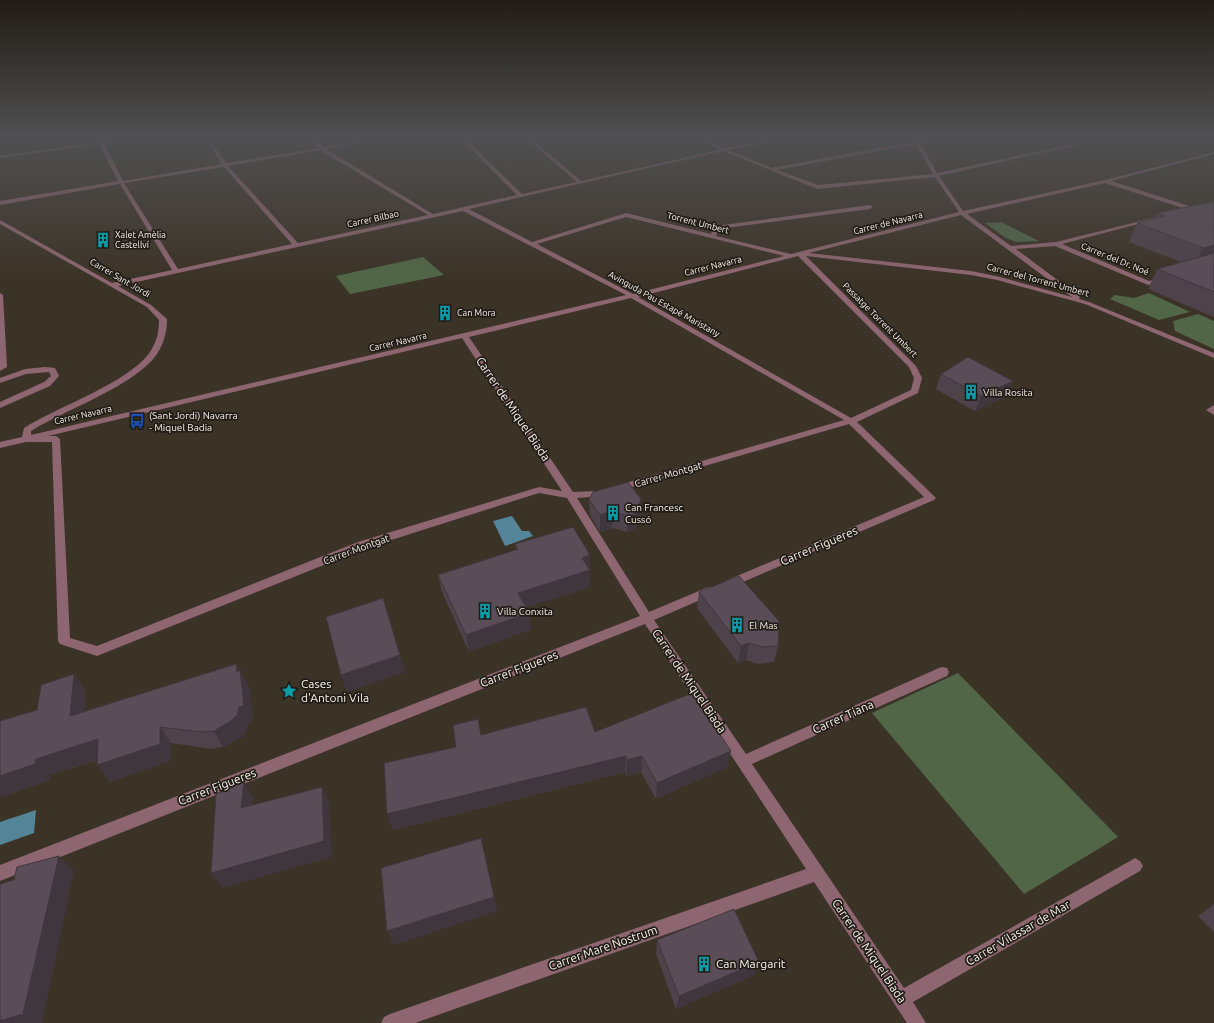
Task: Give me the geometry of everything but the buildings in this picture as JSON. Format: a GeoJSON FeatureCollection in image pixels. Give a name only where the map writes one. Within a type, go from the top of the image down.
{"type":"FeatureCollection","features":[{"type":"Feature","properties":{"kind":"street"},"geometry":{"type":"LineString","coordinates":[[0,203],[117,183]]}},
{"type":"Feature","properties":{"kind":"street"},"geometry":{"type":"LineString","coordinates":[[121,183],[176,271]]}},
{"type":"Feature","properties":{"kind":"street"},"geometry":{"type":"LineString","coordinates":[[241,183],[296,245]]}},
{"type":"Feature","properties":{"kind":"street"},"geometry":{"type":"LineString","coordinates":[[378,183],[433,216]]}},
{"type":"Feature","properties":{"kind":"street"},"geometry":{"type":"LineString","coordinates":[[508,183],[521,196]]}},
{"type":"Feature","properties":{"kind":"street","name":"Carrer Bilbao"},"geometry":{"type":"LineString","coordinates":[[112,284],[581,183]]}},
{"type":"Feature","properties":{"kind":"street"},"geometry":{"type":"LineString","coordinates":[[806,183],[817,187],[856,183]]}},
{"type":"Feature","properties":{"kind":"street"},"geometry":{"type":"LineString","coordinates":[[942,183],[962,214],[1087,303]]}},
{"type":"Feature","properties":{"kind":"street","name":"Carrer de Navarra"},"geometry":{"type":"LineString","coordinates":[[800,254],[1097,183]]}},
{"type":"Feature","properties":{"kind":"street"},"geometry":{"type":"LineString","coordinates":[[1110,183],[1214,216]]}},
{"type":"Feature","properties":{"kind":"street"},"geometry":{"type":"LineString","coordinates":[[1009,248],[1056,244],[1202,205]]}},
{"type":"Feature","properties":{"kind":"street"},"geometry":{"type":"LineString","coordinates":[[712,236],[716,228],[870,207]]}},
{"type":"Feature","properties":{"kind":"street","name":"Avinguda Pau Estapé Maristany"},"geometry":{"type":"LineString","coordinates":[[464,209],[632,296],[851,421]]}},
{"type":"Feature","properties":{"kind":"street","name":"Torrent Umbert"},"geometry":{"type":"LineString","coordinates":[[532,244],[626,215],[791,256]]}},
{"type":"Feature","properties":{"kind":"street","name":"Carrer Sant Jordi"},"geometry":{"type":"LineString","coordinates":[[0,222],[149,306],[163,319],[161,338],[150,359],[121,381],[40,420],[27,430],[26,439]]}},
{"type":"Feature","properties":{"kind":"street","name":"Carrer del Dr. Noé"},"geometry":{"type":"LineString","coordinates":[[1056,244],[1148,283],[1170,277]]}},
{"type":"Feature","properties":{"kind":"street","name":"Carrer Navarra"},"geometry":{"type":"LineString","coordinates":[[56,435],[465,337],[800,254]]}},
{"type":"Feature","properties":{"kind":"street","name":"Carrer del Torrent Umbert"},"geometry":{"type":"LineString","coordinates":[[800,254],[971,273],[998,278],[1087,303],[1214,356]]}},
{"type":"Feature","properties":{"kind":"street","name":"Passatge Torrent Umbert"},"geometry":{"type":"LineString","coordinates":[[800,254],[912,366],[918,378],[915,391],[851,421]]}},
{"type":"Feature","properties":{"kind":"street"},"geometry":{"type":"LineString","coordinates":[[0,295],[3,367],[0,369]]}},
{"type":"Feature","properties":{"kind":"street","name":"Carrer de Miquel Biada"},"geometry":{"type":"LineString","coordinates":[[465,337],[570,495],[647,618],[917,1023]]}},
{"type":"Feature","properties":{"kind":"street"},"geometry":{"type":"LineString","coordinates":[[0,381],[16,374],[34,369],[52,370],[55,376],[47,384],[0,405]]}},
{"type":"Feature","properties":{"kind":"street"},"geometry":{"type":"LineString","coordinates":[[1214,408],[1210,410],[1214,412]]}},
{"type":"Feature","properties":{"kind":"street","name":"Carrer Montgat"},"geometry":{"type":"LineString","coordinates":[[56,435],[64,641],[97,651],[362,545],[540,490],[570,495],[598,494],[851,421]]}},
{"type":"Feature","properties":{"kind":"street","name":"Carrer Figueres"},"geometry":{"type":"LineString","coordinates":[[0,873],[647,618],[931,498],[851,421]]}},
{"type":"Feature","properties":{"kind":"street"},"geometry":{"type":"LineString","coordinates":[[0,445],[26,439],[56,435]]}},
{"type":"Feature","properties":{"kind":"street","name":"Carrer Tiana"},"geometry":{"type":"LineString","coordinates":[[743,762],[943,672]]}},
{"type":"Feature","properties":{"kind":"street","name":"Carrer Vilassar de Mar"},"geometry":{"type":"LineString","coordinates":[[901,999],[1135,866]]}},
{"type":"Feature","properties":{"kind":"street","name":"Carrer Mare Nostrum"},"geometry":{"type":"LineString","coordinates":[[390,1023],[817,873]]}},
{"type":"Feature","properties":{"kind":"green space"},"geometry":{"type":"Polygon","coordinates":[[[1001,222],[1039,241],[1016,242],[1006,238],[985,223],[1001,222]]]}},
{"type":"Feature","properties":{"kind":"green space"},"geometry":{"type":"Polygon","coordinates":[[[423,257],[444,275],[350,294],[336,276],[423,257]]]}},
{"type":"Feature","properties":{"kind":"green space"},"geometry":{"type":"Polygon","coordinates":[[[1149,293],[1190,312],[1159,320],[1110,299],[1115,295],[1134,298],[1149,293]]]}},
{"type":"Feature","properties":{"kind":"green space"},"geometry":{"type":"Polygon","coordinates":[[[1198,314],[1214,321],[1214,349],[1175,331],[1173,321],[1198,314]]]}},
{"type":"Feature","properties":{"kind":"green space"},"geometry":{"type":"Polygon","coordinates":[[[958,673],[1118,837],[1024,894],[872,713],[958,673]]]}},
{"type":"Feature","properties":{"kind":"water"},"geometry":{"type":"Polygon","coordinates":[[[512,516],[522,531],[529,531],[533,536],[505,546],[493,521],[512,516]]]}},
{"type":"Feature","properties":{"kind":"water"},"geometry":{"type":"Polygon","coordinates":[[[36,810],[34,833],[0,845],[0,822],[36,810]]]}},
{"type":"Feature","properties":{"kind":"place","name":"Xalet Amèlia Castellví"},"geometry":{"type":"Point","coordinates":[103,240]}},
{"type":"Feature","properties":{"kind":"place","name":"Can Mora"},"geometry":{"type":"Point","coordinates":[445,313]}},
{"type":"Feature","properties":{"kind":"place","name":"Villa Rosita"},"geometry":{"type":"Point","coordinates":[971,392]}},
{"type":"Feature","properties":{"kind":"place","name":"(Sant Jordi) Navarra - Miquel Badia"},"geometry":{"type":"Point","coordinates":[137,421]}},
{"type":"Feature","properties":{"kind":"place","name":"Can Francesc Cussó"},"geometry":{"type":"Point","coordinates":[613,513]}},
{"type":"Feature","properties":{"kind":"place","name":"Villa Conxita"},"geometry":{"type":"Point","coordinates":[485,611]}},
{"type":"Feature","properties":{"kind":"place","name":"El Mas"},"geometry":{"type":"Point","coordinates":[737,625]}},
{"type":"Feature","properties":{"kind":"place","name":"Cases d'Antoni Vila"},"geometry":{"type":"Point","coordinates":[289,691]}},
{"type":"Feature","properties":{"kind":"place","name":"Can Margarit"},"geometry":{"type":"Point","coordinates":[704,964]}}]}
